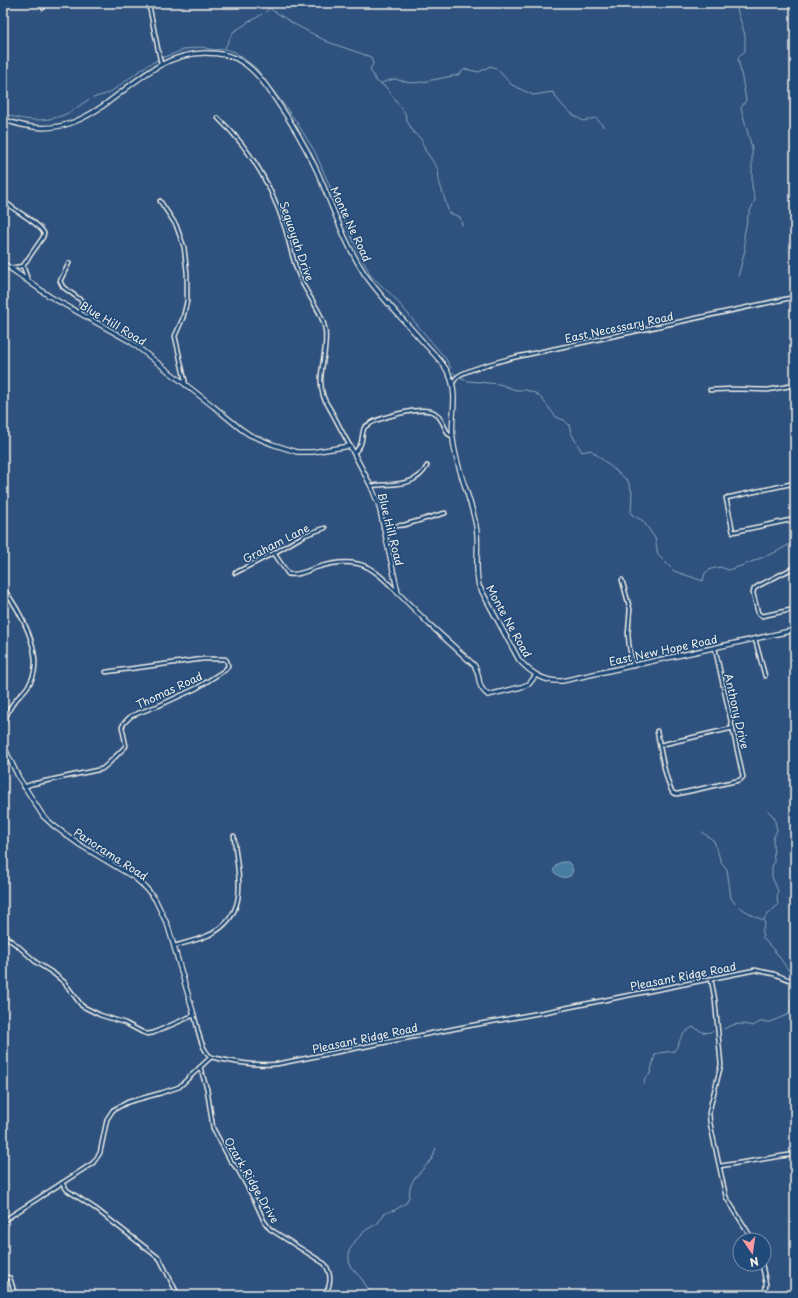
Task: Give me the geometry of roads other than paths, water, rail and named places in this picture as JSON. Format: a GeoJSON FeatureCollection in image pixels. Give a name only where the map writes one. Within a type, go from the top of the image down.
{"type":"FeatureCollection","features":[{"type":"Feature","properties":{"kind":"street"},"geometry":{"type":"LineString","coordinates":[[40,3],[43,8]]}},
{"type":"Feature","properties":{"kind":"street"},"geometry":{"type":"LineString","coordinates":[[147,3],[150,10],[161,64]]}},
{"type":"Feature","properties":{"kind":"street","name":"Monte Ne Road"},"geometry":{"type":"LineString","coordinates":[[3,119],[26,126],[43,128],[64,125],[76,121],[96,111],[161,64],[175,57],[205,53],[222,54],[241,61],[249,67],[261,80],[284,112],[303,144],[316,169],[350,248],[365,274],[381,295],[447,370],[453,384],[454,399],[452,436],[456,461],[476,526],[478,546],[477,576],[479,586],[519,660],[526,668],[536,675]]}},
{"type":"Feature","properties":{"kind":"street","name":"Sequoyah Drive"},"geometry":{"type":"LineString","coordinates":[[218,118],[229,128],[258,168],[278,210],[296,270],[304,288],[318,312],[325,329],[326,338],[322,376],[323,396],[350,446]]}},
{"type":"Feature","properties":{"kind":"street"},"geometry":{"type":"LineString","coordinates":[[3,200],[13,209],[38,226],[44,233],[43,237],[23,266],[10,268]]}},
{"type":"Feature","properties":{"kind":"street"},"geometry":{"type":"LineString","coordinates":[[160,201],[176,225],[184,247],[186,301],[183,318],[175,336],[186,385]]}},
{"type":"Feature","properties":{"kind":"street","name":"Blue Hill Road"},"geometry":{"type":"LineString","coordinates":[[3,262],[49,296],[131,342],[241,429],[272,444],[297,452],[350,446],[371,486],[378,506],[398,593]]}},
{"type":"Feature","properties":{"kind":"street"},"geometry":{"type":"LineString","coordinates":[[69,263],[60,280],[63,287],[82,301],[80,313]]}},
{"type":"Feature","properties":{"kind":"street"},"geometry":{"type":"LineString","coordinates":[[23,266],[29,281]]}},
{"type":"Feature","properties":{"kind":"street","name":"East Necessary Road"},"geometry":{"type":"LineString","coordinates":[[453,384],[456,378],[461,375],[486,365],[516,357],[795,297]]}},
{"type":"Feature","properties":{"kind":"street"},"geometry":{"type":"LineString","coordinates":[[710,390],[768,390],[795,385]]}},
{"type":"Feature","properties":{"kind":"street"},"geometry":{"type":"LineString","coordinates":[[354,452],[360,447],[364,428],[370,423],[424,409],[435,413],[442,422],[448,434],[452,436]]}},
{"type":"Feature","properties":{"kind":"street"},"geometry":{"type":"LineString","coordinates":[[371,486],[410,482],[418,478],[428,466]]}},
{"type":"Feature","properties":{"kind":"street"},"geometry":{"type":"LineString","coordinates":[[795,483],[726,498],[733,532],[795,519]]}},
{"type":"Feature","properties":{"kind":"street"},"geometry":{"type":"LineString","coordinates":[[383,527],[404,525],[445,513]]}},
{"type":"Feature","properties":{"kind":"street","name":"Graham Lane"},"geometry":{"type":"LineString","coordinates":[[235,573],[305,535],[325,528]]}},
{"type":"Feature","properties":{"kind":"street"},"geometry":{"type":"LineString","coordinates":[[274,553],[288,574],[291,575],[330,564],[344,563],[358,564],[367,567],[381,576],[424,619],[474,665],[477,669],[481,690],[488,695],[522,687],[529,684],[536,675]]}},
{"type":"Feature","properties":{"kind":"street"},"geometry":{"type":"LineString","coordinates":[[795,567],[754,589],[753,593],[758,613],[762,616],[795,609]]}},
{"type":"Feature","properties":{"kind":"street"},"geometry":{"type":"LineString","coordinates":[[622,580],[630,609],[628,634],[633,666]]}},
{"type":"Feature","properties":{"kind":"street"},"geometry":{"type":"LineString","coordinates":[[3,588],[14,603],[31,642],[35,663],[35,673],[31,682],[12,704],[3,724]]}},
{"type":"Feature","properties":{"kind":"street","name":"East New Hope Road"},"geometry":{"type":"LineString","coordinates":[[536,675],[548,680],[562,681],[795,630]]}},
{"type":"Feature","properties":{"kind":"street"},"geometry":{"type":"LineString","coordinates":[[756,639],[765,676]]}},
{"type":"Feature","properties":{"kind":"street","name":"Anthony Drive"},"geometry":{"type":"LineString","coordinates":[[660,745],[670,790],[673,793],[677,794],[740,780],[743,777],[715,648]]}},
{"type":"Feature","properties":{"kind":"street","name":"Thomas Road"},"geometry":{"type":"LineString","coordinates":[[24,787],[102,769],[126,746],[122,727],[127,719],[145,710],[167,703],[197,688],[225,670],[228,666],[225,659],[203,659],[106,672]]}},
{"type":"Feature","properties":{"kind":"street"},"geometry":{"type":"LineString","coordinates":[[657,731],[660,745],[733,728]]}},
{"type":"Feature","properties":{"kind":"street","name":"Panorama Road"},"geometry":{"type":"LineString","coordinates":[[3,744],[24,787],[43,816],[80,845],[135,878],[146,888],[162,912],[174,946],[194,1015]]}},
{"type":"Feature","properties":{"kind":"street"},"geometry":{"type":"LineString","coordinates":[[174,946],[204,937],[214,932],[225,923],[234,910],[238,900],[240,885],[234,836]]}},
{"type":"Feature","properties":{"kind":"street"},"geometry":{"type":"LineString","coordinates":[[3,935],[37,963],[64,982],[82,1006],[100,1015],[125,1023],[147,1034],[153,1033],[194,1015],[204,1047],[207,1054],[211,1057],[175,1089],[128,1102],[113,1110],[108,1120],[100,1153],[93,1163],[3,1221]]}},
{"type":"Feature","properties":{"kind":"street","name":"Pleasant Ridge Road"},"geometry":{"type":"LineString","coordinates":[[211,1057],[262,1066],[277,1064],[755,970],[774,974],[795,982]]}},
{"type":"Feature","properties":{"kind":"street"},"geometry":{"type":"LineString","coordinates":[[711,979],[715,1000],[721,1066],[709,1113],[711,1129],[728,1203],[748,1232]]}},
{"type":"Feature","properties":{"kind":"street","name":"Ozark Ridge Drive"},"geometry":{"type":"LineString","coordinates":[[200,1067],[208,1093],[213,1128],[224,1149],[238,1170],[264,1221],[270,1229],[325,1264],[331,1279],[325,1295]]}},
{"type":"Feature","properties":{"kind":"street"},"geometry":{"type":"LineString","coordinates":[[720,1166],[795,1154]]}},
{"type":"Feature","properties":{"kind":"street"},"geometry":{"type":"LineString","coordinates":[[62,1183],[68,1190],[96,1209],[160,1259],[178,1295]]}},
{"type":"Feature","properties":{"kind":"street"},"geometry":{"type":"LineString","coordinates":[[764,1272],[766,1284],[765,1295]]}},
{"type":"Feature","properties":{"kind":"street"},"geometry":{"type":"LineString","coordinates":[[3,1276],[10,1278],[15,1295]]}},
{"type":"Feature","properties":{"kind":"water"},"geometry":{"type":"Polygon","coordinates":[[[568,862],[571,865],[573,871],[570,876],[561,877],[553,871],[557,864],[568,862]]]}},
{"type":"Feature","properties":{"kind":"waterway"},"geometry":{"type":"LineString","coordinates":[[266,12],[272,3]]}},
{"type":"Feature","properties":{"kind":"waterway"},"geometry":{"type":"LineString","coordinates":[[735,3],[745,35],[745,51],[738,57],[746,100],[741,108],[752,148],[752,186],[755,200],[748,216],[744,236],[745,250],[738,277]]}},
{"type":"Feature","properties":{"kind":"waterway"},"geometry":{"type":"LineString","coordinates":[[269,8],[294,24],[328,42],[371,57],[373,64],[370,69],[376,81],[386,87],[405,113],[407,121],[414,133],[421,139],[425,150],[438,169],[439,181],[449,213],[460,217],[462,225]]}},
{"type":"Feature","properties":{"kind":"waterway"},"geometry":{"type":"LineString","coordinates":[[225,48],[233,32],[246,24],[248,21],[253,20],[262,14]]}},
{"type":"Feature","properties":{"kind":"waterway"},"geometry":{"type":"LineString","coordinates":[[162,58],[186,49],[201,47],[214,50],[225,49],[235,52],[256,68],[296,121],[315,152],[356,247],[371,276],[392,295],[446,359],[451,368]]}},
{"type":"Feature","properties":{"kind":"waterway"},"geometry":{"type":"LineString","coordinates":[[93,98],[109,93],[146,66],[158,60]]}},
{"type":"Feature","properties":{"kind":"waterway"},"geometry":{"type":"LineString","coordinates":[[381,83],[394,79],[411,83],[422,82],[458,75],[465,69],[479,72],[490,66],[496,68],[512,85],[533,95],[553,92],[566,109],[583,121],[596,118],[604,127]]}},
{"type":"Feature","properties":{"kind":"waterway"},"geometry":{"type":"LineString","coordinates":[[3,113],[28,120],[45,120],[62,116],[89,100]]}},
{"type":"Feature","properties":{"kind":"waterway"},"geometry":{"type":"LineString","coordinates":[[453,372],[456,375]]}},
{"type":"Feature","properties":{"kind":"waterway"},"geometry":{"type":"LineString","coordinates":[[459,378],[468,381],[499,384],[516,390],[526,390],[535,393],[542,399],[556,417],[564,420],[569,425],[571,433],[582,452],[591,450],[628,481],[632,492],[631,514],[643,521],[655,538],[658,555],[674,571],[703,581],[705,573],[711,569],[721,567],[728,570],[741,566],[776,552],[795,541]]}},
{"type":"Feature","properties":{"kind":"waterway"},"geometry":{"type":"LineString","coordinates":[[768,811],[774,817],[777,830],[773,839],[774,862],[772,867],[772,877],[778,891],[778,905],[765,917],[765,924],[762,931],[763,938],[790,972],[795,976]]}},
{"type":"Feature","properties":{"kind":"waterway"},"geometry":{"type":"LineString","coordinates":[[702,832],[714,841],[721,862],[727,869],[731,898],[735,903]]}},
{"type":"Feature","properties":{"kind":"waterway"},"geometry":{"type":"LineString","coordinates":[[739,907],[763,920]]}},
{"type":"Feature","properties":{"kind":"waterway"},"geometry":{"type":"LineString","coordinates":[[724,1029],[738,1024],[753,1026],[760,1022],[770,1022],[787,1015],[791,1011],[790,1000],[795,992]]}},
{"type":"Feature","properties":{"kind":"waterway"},"geometry":{"type":"LineString","coordinates":[[644,1084],[645,1078],[650,1074],[655,1055],[674,1051],[682,1035],[693,1027],[705,1033],[713,1031]]}},
{"type":"Feature","properties":{"kind":"waterway"},"geometry":{"type":"LineString","coordinates":[[372,1295],[361,1278],[350,1266],[349,1251],[356,1240],[366,1230],[378,1223],[385,1213],[395,1210],[406,1203],[409,1197],[410,1187],[414,1179],[432,1159],[436,1148]]}}]}
